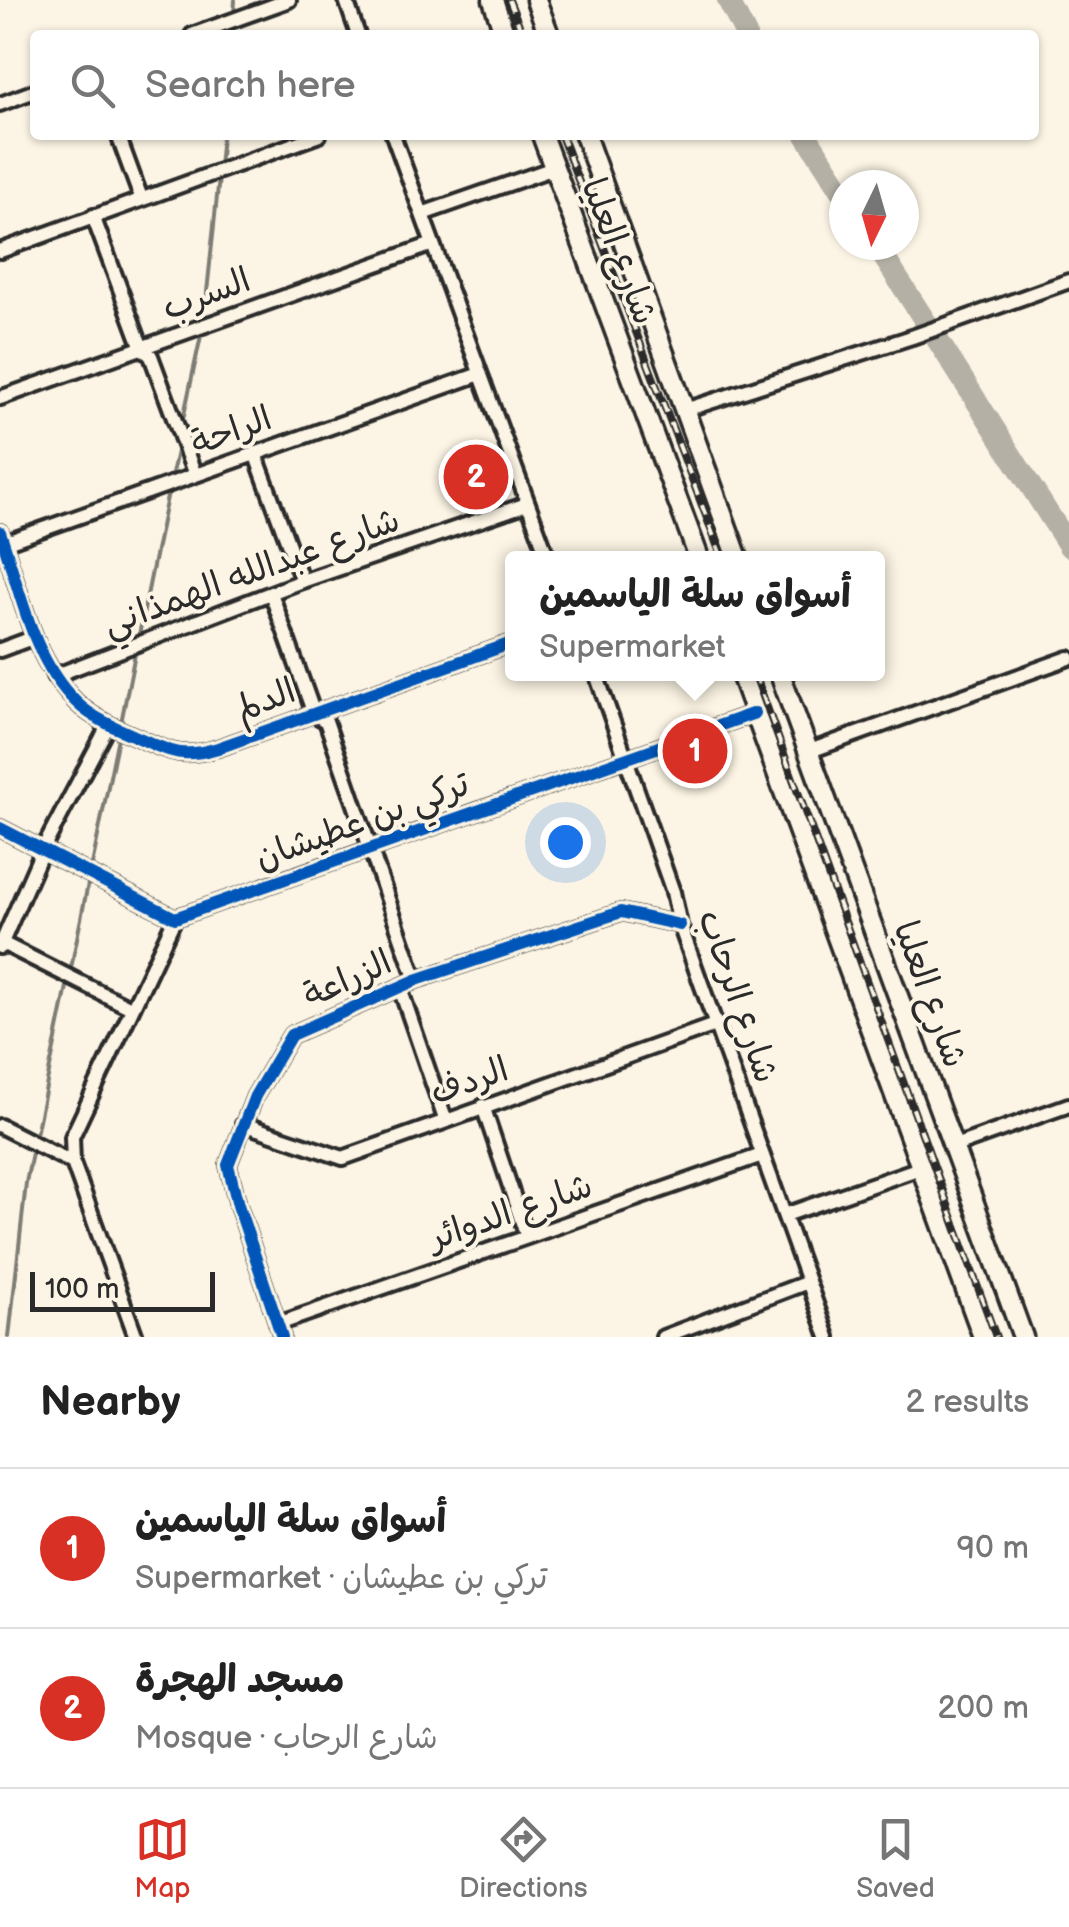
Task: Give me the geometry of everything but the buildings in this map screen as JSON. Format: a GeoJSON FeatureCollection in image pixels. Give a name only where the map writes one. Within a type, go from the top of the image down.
{"type":"FeatureCollection","features":[{"type":"Feature","properties":{"kind":"main road"},"geometry":{"type":"LineString","coordinates":[[493,0],[504,30]]}},
{"type":"Feature","properties":{"kind":"main road"},"geometry":{"type":"LineString","coordinates":[[536,0],[546,30]]}},
{"type":"Feature","properties":{"kind":"main road","name":"شارع العليا"},"geometry":{"type":"LineString","coordinates":[[544,140],[696,551]]}},
{"type":"Feature","properties":{"kind":"main road","name":"شارع العليا"},"geometry":{"type":"LineString","coordinates":[[587,140],[735,551]]}},
{"type":"Feature","properties":{"kind":"main road","name":"شارع العليا"},"geometry":{"type":"LineString","coordinates":[[743,681],[983,1337]]}},
{"type":"Feature","properties":{"kind":"main road","name":"شارع العليا"},"geometry":{"type":"LineString","coordinates":[[782,681],[1022,1337]]}},
{"type":"Feature","properties":{"kind":"street"},"geometry":{"type":"LineString","coordinates":[[206,30],[289,0]]}},
{"type":"Feature","properties":{"kind":"street"},"geometry":{"type":"LineString","coordinates":[[346,0],[356,30]]}},
{"type":"Feature","properties":{"kind":"street"},"geometry":{"type":"LineString","coordinates":[[0,104],[30,93]]}},
{"type":"Feature","properties":{"kind":"street"},"geometry":{"type":"LineString","coordinates":[[120,140],[142,198]]}},
{"type":"Feature","properties":{"kind":"street"},"geometry":{"type":"LineString","coordinates":[[0,251],[304,140]]}},
{"type":"Feature","properties":{"kind":"street"},"geometry":{"type":"LineString","coordinates":[[395,140],[545,551]]}},
{"type":"Feature","properties":{"kind":"street"},"geometry":{"type":"LineString","coordinates":[[422,214],[554,168]]}},
{"type":"Feature","properties":{"kind":"street"},"geometry":{"type":"LineString","coordinates":[[93,216],[142,348],[151,356],[194,475]]}},
{"type":"Feature","properties":{"kind":"street","name":"السرب"},"geometry":{"type":"LineString","coordinates":[[0,398],[433,244]]}},
{"type":"Feature","properties":{"kind":"street"},"geometry":{"type":"LineString","coordinates":[[685,410],[1069,280]]}},
{"type":"Feature","properties":{"kind":"street","name":"الراحة"},"geometry":{"type":"LineString","coordinates":[[2,538],[480,374]]}},
{"type":"Feature","properties":{"kind":"street"},"geometry":{"type":"LineString","coordinates":[[254,453],[302,581]]}},
{"type":"Feature","properties":{"kind":"street","name":"شارع عبدالله الهمذاني"},"geometry":{"type":"LineString","coordinates":[[54,676],[270,592],[526,504]]}},
{"type":"Feature","properties":{"kind":"street","name":"الدلم"},"geometry":{"type":"LineString","coordinates":[[2,538],[35,637],[54,676],[78,704],[109,724],[171,752],[194,755],[505,646]]}},
{"type":"Feature","properties":{"kind":"street"},"geometry":{"type":"LineString","coordinates":[[270,592],[314,714],[326,721],[416,980]]}},
{"type":"Feature","properties":{"kind":"street"},"geometry":{"type":"LineString","coordinates":[[0,650],[35,637]]}},
{"type":"Feature","properties":{"kind":"street"},"geometry":{"type":"LineString","coordinates":[[807,752],[1069,658]]}},
{"type":"Feature","properties":{"kind":"street","name":"شارع الرحاب"},"geometry":{"type":"LineString","coordinates":[[599,681],[674,892],[680,925],[714,1025],[828,1337]]}},
{"type":"Feature","properties":{"kind":"street","name":"تركي بن عطيشان"},"geometry":{"type":"LineString","coordinates":[[175,918],[755,713]]}},
{"type":"Feature","properties":{"kind":"street"},"geometry":{"type":"LineString","coordinates":[[109,724],[43,849],[1,945],[131,1008]]}},
{"type":"Feature","properties":{"kind":"street"},"geometry":{"type":"LineString","coordinates":[[0,828],[175,918],[72,1137],[73,1163],[136,1337]]}},
{"type":"Feature","properties":{"kind":"street","name":"الزراعة"},"geometry":{"type":"LineString","coordinates":[[280,1331],[228,1165],[272,1066],[291,1035],[416,980],[622,912],[680,925]]}},
{"type":"Feature","properties":{"kind":"street"},"geometry":{"type":"LineString","coordinates":[[400,988],[445,1119]]}},
{"type":"Feature","properties":{"kind":"street","name":"الردف"},"geometry":{"type":"LineString","coordinates":[[244,1124],[343,1158],[714,1025]]}},
{"type":"Feature","properties":{"kind":"street"},"geometry":{"type":"LineString","coordinates":[[952,1147],[1069,1105]]}},
{"type":"Feature","properties":{"kind":"street"},"geometry":{"type":"LineString","coordinates":[[483,1106],[527,1236]]}},
{"type":"Feature","properties":{"kind":"street"},"geometry":{"type":"LineString","coordinates":[[0,1126],[73,1163]]}},
{"type":"Feature","properties":{"kind":"street","name":"شارع الدوائر"},"geometry":{"type":"LineString","coordinates":[[280,1331],[527,1236],[762,1156]]}},
{"type":"Feature","properties":{"kind":"street"},"geometry":{"type":"LineString","coordinates":[[785,1215],[920,1168]]}},
{"type":"Feature","properties":{"kind":"street"},"geometry":{"type":"LineString","coordinates":[[663,1337],[808,1282]]}},
{"type":"Feature","properties":{"kind":"waterway"},"geometry":{"type":"LineString","coordinates":[[234,15],[235,0]]}},
{"type":"Feature","properties":{"kind":"waterway"},"geometry":{"type":"LineString","coordinates":[[728,0],[743,30]]}},
{"type":"Feature","properties":{"kind":"waterway"},"geometry":{"type":"LineString","coordinates":[[219,167],[222,140]]}},
{"type":"Feature","properties":{"kind":"waterway"},"geometry":{"type":"LineString","coordinates":[[809,140],[829,171]]}},
{"type":"Feature","properties":{"kind":"waterway"},"geometry":{"type":"LineString","coordinates":[[204,321],[219,177]]}},
{"type":"Feature","properties":{"kind":"waterway"},"geometry":{"type":"LineString","coordinates":[[886,260],[927,324]]}},
{"type":"Feature","properties":{"kind":"waterway"},"geometry":{"type":"LineString","coordinates":[[182,424],[202,331]]}},
{"type":"Feature","properties":{"kind":"waterway"},"geometry":{"type":"LineString","coordinates":[[935,336],[1069,546]]}},
{"type":"Feature","properties":{"kind":"waterway"},"geometry":{"type":"LineString","coordinates":[[171,478],[179,443]]}},
{"type":"Feature","properties":{"kind":"waterway"},"geometry":{"type":"LineString","coordinates":[[138,640],[169,487]]}},
{"type":"Feature","properties":{"kind":"waterway"},"geometry":{"type":"LineString","coordinates":[[91,870],[136,649]]}},
{"type":"Feature","properties":{"kind":"waterway"},"geometry":{"type":"LineString","coordinates":[[70,973],[89,879]]}},
{"type":"Feature","properties":{"kind":"waterway"},"geometry":{"type":"LineString","coordinates":[[35,1139],[68,982]]}},
{"type":"Feature","properties":{"kind":"waterway"},"geometry":{"type":"LineString","coordinates":[[9,1337],[33,1148]]}},
{"type":"Feature","properties":{"kind":"railway"},"geometry":{"type":"LineString","coordinates":[[509,0],[521,30]]}},
{"type":"Feature","properties":{"kind":"railway"},"geometry":{"type":"LineString","coordinates":[[563,140],[719,551]]}},
{"type":"Feature","properties":{"kind":"railway"},"geometry":{"type":"LineString","coordinates":[[758,681],[996,1337]]}},
{"type":"Feature","properties":{"kind":"cycle path"},"geometry":{"type":"LineString","coordinates":[[0,532],[29,622],[61,685],[97,718],[176,752],[218,748],[505,646]]}},
{"type":"Feature","properties":{"kind":"cycle path"},"geometry":{"type":"LineString","coordinates":[[0,828],[175,918],[755,713]]}},
{"type":"Feature","properties":{"kind":"cycle path"},"geometry":{"type":"LineString","coordinates":[[282,1337],[228,1165],[255,1096],[291,1035],[416,980],[621,912],[680,925]]}},
{"type":"Feature","properties":{"kind":"place","name":"مسجد الهجرة"},"geometry":{"type":"Point","coordinates":[476,477]}},
{"type":"Feature","properties":{"kind":"place","name":"أسواق سلة الياسمين"},"geometry":{"type":"Point","coordinates":[695,751]}}]}
